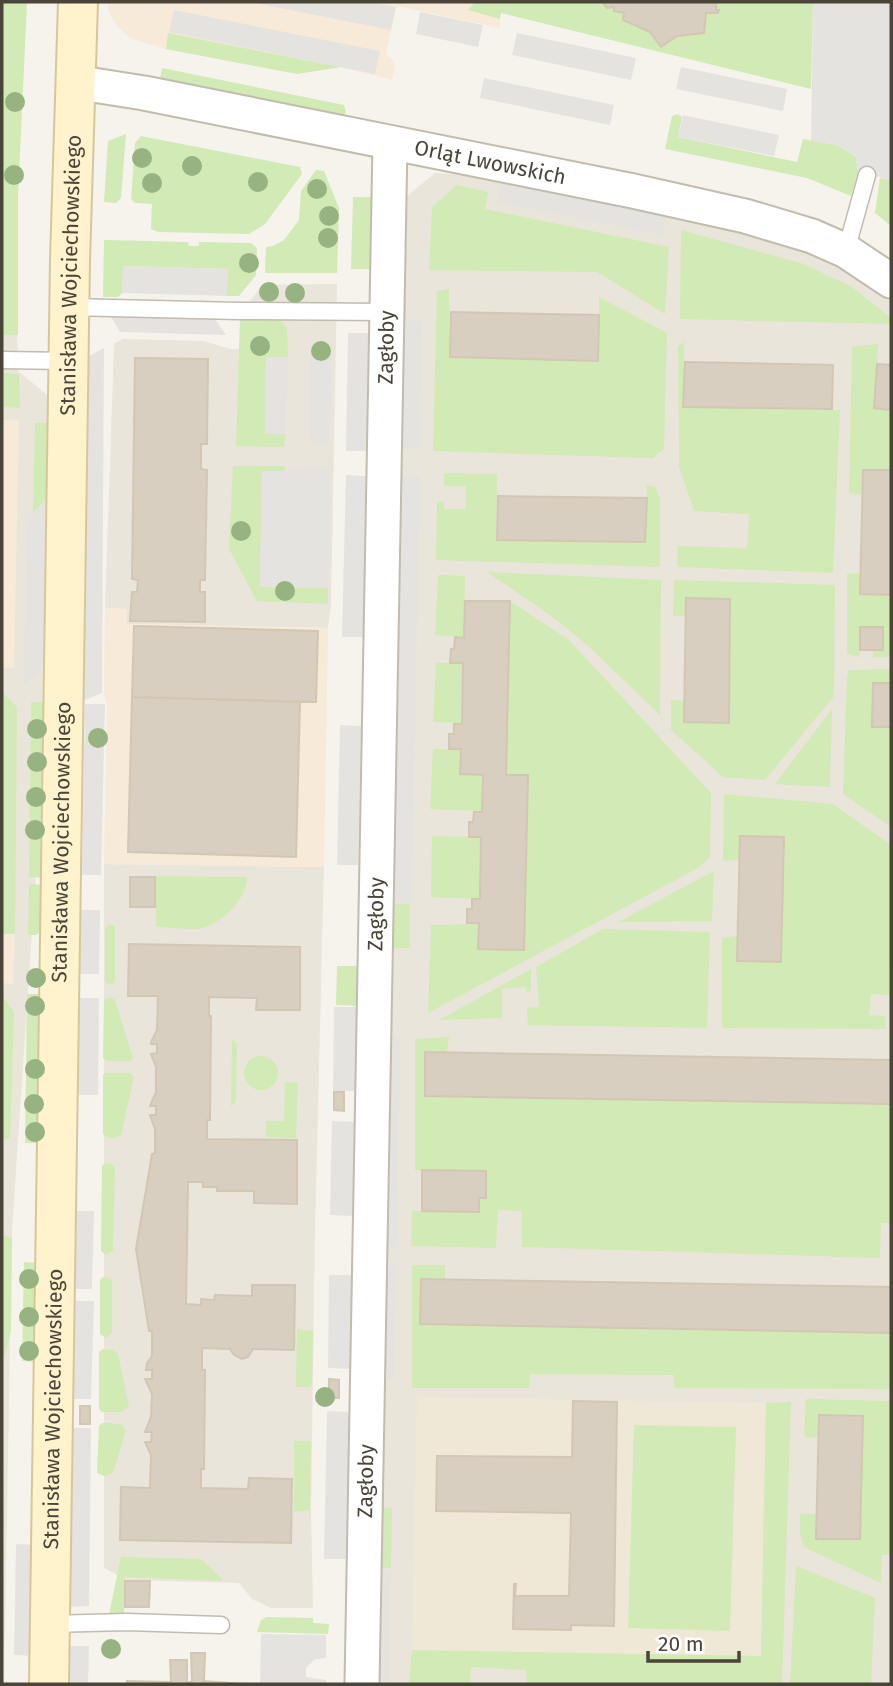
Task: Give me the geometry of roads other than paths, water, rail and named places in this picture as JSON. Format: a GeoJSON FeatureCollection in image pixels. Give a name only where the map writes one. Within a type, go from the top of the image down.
{"type":"FeatureCollection","features":[{"type":"Feature","properties":{"kind":"street","name":"Stanisława Wojciechowskiego"},"geometry":{"type":"LineString","coordinates":[[49,1684],[68,361],[78,2]]}},
{"type":"Feature","properties":{"kind":"street","name":"Orląt Lwowskich"},"geometry":{"type":"LineString","coordinates":[[74,82],[105,85],[745,216],[812,236],[846,251],[891,281]]}},
{"type":"Feature","properties":{"kind":"street","name":"Zagłoby"},"geometry":{"type":"LineString","coordinates":[[362,1684],[390,143]]}},
{"type":"Feature","properties":{"kind":"lane"},"geometry":{"type":"LineString","coordinates":[[846,251],[867,175]]}},
{"type":"Feature","properties":{"kind":"lane"},"geometry":{"type":"LineString","coordinates":[[69,307],[239,312],[386,312]]}},
{"type":"Feature","properties":{"kind":"lane"},"geometry":{"type":"LineString","coordinates":[[2,360],[68,361]]}},
{"type":"Feature","properties":{"kind":"lane"},"geometry":{"type":"LineString","coordinates":[[50,1624],[126,1622],[221,1625]]}}]}
